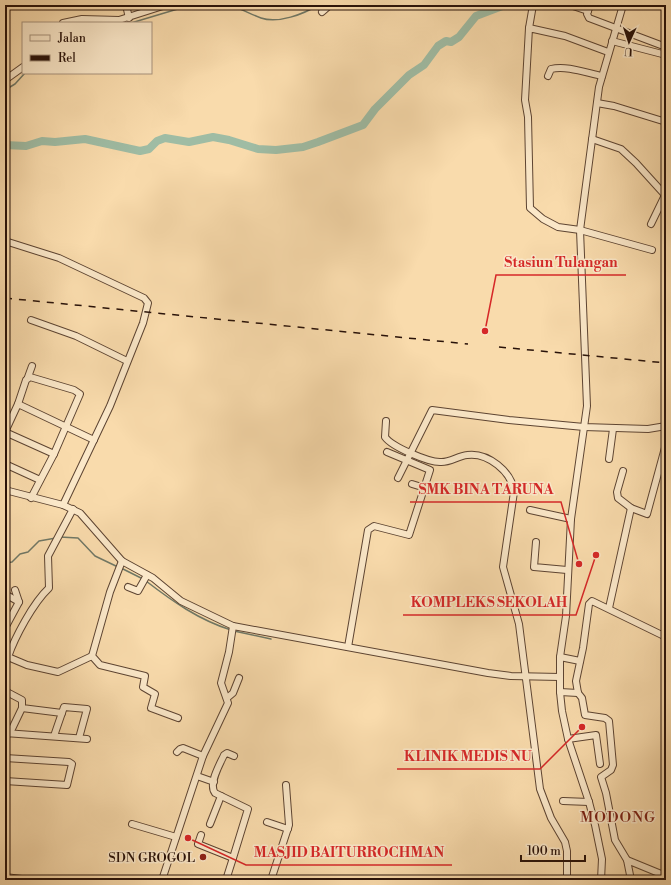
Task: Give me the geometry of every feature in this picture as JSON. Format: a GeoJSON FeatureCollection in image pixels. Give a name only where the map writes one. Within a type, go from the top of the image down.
{"type":"FeatureCollection","features":[{"type":"Feature","properties":{"kind":"street"},"geometry":{"type":"LineString","coordinates":[[126,5],[129,18]]}},
{"type":"Feature","properties":{"kind":"street"},"geometry":{"type":"LineString","coordinates":[[66,22],[74,19],[113,20],[129,18],[166,5]]}},
{"type":"Feature","properties":{"kind":"street"},"geometry":{"type":"LineString","coordinates":[[322,12],[330,5]]}},
{"type":"Feature","properties":{"kind":"street"},"geometry":{"type":"LineString","coordinates":[[533,5],[529,28],[525,100],[528,117],[530,208],[543,220],[558,227],[580,230],[652,250]]}},
{"type":"Feature","properties":{"kind":"street"},"geometry":{"type":"LineString","coordinates":[[570,5],[589,8],[589,18],[614,36],[650,46],[666,47]]}},
{"type":"Feature","properties":{"kind":"street"},"geometry":{"type":"LineString","coordinates":[[601,880],[602,860],[589,802],[568,739],[560,692],[560,656],[566,616],[567,570],[571,520],[587,406],[580,230],[602,76],[623,5]]}},
{"type":"Feature","properties":{"kind":"street"},"geometry":{"type":"LineString","coordinates":[[529,28],[565,36],[608,52]]}},
{"type":"Feature","properties":{"kind":"street"},"geometry":{"type":"LineString","coordinates":[[614,36],[650,46],[666,55]]}},
{"type":"Feature","properties":{"kind":"street"},"geometry":{"type":"LineString","coordinates":[[5,80],[22,68]]}},
{"type":"Feature","properties":{"kind":"street"},"geometry":{"type":"LineString","coordinates":[[548,76],[551,69],[554,68],[570,69],[602,76]]}},
{"type":"Feature","properties":{"kind":"street"},"geometry":{"type":"LineString","coordinates":[[597,103],[614,106],[666,122]]}},
{"type":"Feature","properties":{"kind":"street"},"geometry":{"type":"LineString","coordinates":[[592,139],[621,149],[666,194],[651,224]]}},
{"type":"Feature","properties":{"kind":"street"},"geometry":{"type":"LineString","coordinates":[[5,241],[59,258],[147,300],[148,305],[143,323],[110,406],[63,505]]}},
{"type":"Feature","properties":{"kind":"street"},"geometry":{"type":"LineString","coordinates":[[31,320],[76,336],[127,361]]}},
{"type":"Feature","properties":{"kind":"street"},"geometry":{"type":"LineString","coordinates":[[32,366],[18,404],[5,432],[54,454]]}},
{"type":"Feature","properties":{"kind":"street"},"geometry":{"type":"LineString","coordinates":[[28,377],[80,394],[54,454],[31,498]]}},
{"type":"Feature","properties":{"kind":"street"},"geometry":{"type":"LineString","coordinates":[[18,404],[94,440]]}},
{"type":"Feature","properties":{"kind":"street"},"geometry":{"type":"LineString","coordinates":[[398,478],[432,410],[509,420],[613,429],[648,429],[666,426]]}},
{"type":"Feature","properties":{"kind":"street"},"geometry":{"type":"LineString","coordinates":[[348,647],[368,530],[374,526],[409,534],[430,469],[408,456],[387,440],[385,437],[386,421]]}},
{"type":"Feature","properties":{"kind":"street"},"geometry":{"type":"LineString","coordinates":[[609,459],[613,429]]}},
{"type":"Feature","properties":{"kind":"street"},"geometry":{"type":"LineString","coordinates":[[623,471],[618,495],[622,502],[631,508],[648,514],[666,444]]}},
{"type":"Feature","properties":{"kind":"street"},"geometry":{"type":"LineString","coordinates":[[387,452],[441,462],[468,455],[482,456],[496,463],[512,483],[514,492],[503,567],[518,617],[524,675],[540,789],[551,818],[566,842],[568,850],[567,880]]}},
{"type":"Feature","properties":{"kind":"street"},"geometry":{"type":"LineString","coordinates":[[5,464],[40,480]]}},
{"type":"Feature","properties":{"kind":"street"},"geometry":{"type":"LineString","coordinates":[[412,484],[424,488]]}},
{"type":"Feature","properties":{"kind":"street"},"geometry":{"type":"LineString","coordinates":[[5,490],[73,509],[83,516],[120,565],[181,601],[233,629],[348,647],[488,673],[560,677]]}},
{"type":"Feature","properties":{"kind":"street"},"geometry":{"type":"LineString","coordinates":[[609,608],[631,508]]}},
{"type":"Feature","properties":{"kind":"street"},"geometry":{"type":"LineString","coordinates":[[73,509],[48,556],[49,588],[21,629],[8,657],[27,665],[58,672],[92,656],[120,565]]}},
{"type":"Feature","properties":{"kind":"street"},"geometry":{"type":"LineString","coordinates":[[530,510],[571,520]]}},
{"type":"Feature","properties":{"kind":"street"},"geometry":{"type":"LineString","coordinates":[[534,567],[536,542]]}},
{"type":"Feature","properties":{"kind":"street"},"geometry":{"type":"LineString","coordinates":[[526,566],[567,570]]}},
{"type":"Feature","properties":{"kind":"street"},"geometry":{"type":"LineString","coordinates":[[128,587],[138,591],[146,579]]}},
{"type":"Feature","properties":{"kind":"street"},"geometry":{"type":"LineString","coordinates":[[6,624],[19,602],[15,590]]}},
{"type":"Feature","properties":{"kind":"street"},"geometry":{"type":"LineString","coordinates":[[5,594],[19,602]]}},
{"type":"Feature","properties":{"kind":"street"},"geometry":{"type":"LineString","coordinates":[[578,693],[577,673],[589,602],[592,601],[609,608],[666,637]]}},
{"type":"Feature","properties":{"kind":"street"},"geometry":{"type":"LineString","coordinates":[[162,880],[203,756],[228,703],[221,683],[233,629]]}},
{"type":"Feature","properties":{"kind":"street"},"geometry":{"type":"LineString","coordinates":[[92,656],[100,666],[144,676],[143,687],[155,694],[151,707],[178,718]]}},
{"type":"Feature","properties":{"kind":"street"},"geometry":{"type":"LineString","coordinates":[[560,656],[580,661]]}},
{"type":"Feature","properties":{"kind":"street"},"geometry":{"type":"LineString","coordinates":[[227,698],[233,693],[240,678]]}},
{"type":"Feature","properties":{"kind":"street"},"geometry":{"type":"LineString","coordinates":[[5,691],[22,700],[22,708],[8,733],[87,739]]}},
{"type":"Feature","properties":{"kind":"street"},"geometry":{"type":"LineString","coordinates":[[560,692],[578,693],[582,696],[585,715],[606,718],[608,720],[613,765],[611,770],[600,777],[606,793],[615,840],[627,860],[631,880]]}},
{"type":"Feature","properties":{"kind":"street"},"geometry":{"type":"LineString","coordinates":[[54,736],[64,707],[66,706],[87,709],[79,738]]}},
{"type":"Feature","properties":{"kind":"street"},"geometry":{"type":"LineString","coordinates":[[22,708],[62,713]]}},
{"type":"Feature","properties":{"kind":"street"},"geometry":{"type":"LineString","coordinates":[[568,739],[596,735],[600,764]]}},
{"type":"Feature","properties":{"kind":"street"},"geometry":{"type":"LineString","coordinates":[[177,752],[183,748],[203,756]]}},
{"type":"Feature","properties":{"kind":"street"},"geometry":{"type":"LineString","coordinates":[[226,880],[248,809],[213,791],[214,782],[224,755],[228,753],[234,756]]}},
{"type":"Feature","properties":{"kind":"street"},"geometry":{"type":"LineString","coordinates":[[5,758],[72,763],[67,785],[5,781]]}},
{"type":"Feature","properties":{"kind":"street"},"geometry":{"type":"LineString","coordinates":[[197,776],[214,782]]}},
{"type":"Feature","properties":{"kind":"street"},"geometry":{"type":"LineString","coordinates":[[271,880],[288,828],[286,784]]}},
{"type":"Feature","properties":{"kind":"street"},"geometry":{"type":"LineString","coordinates":[[210,824],[222,796]]}},
{"type":"Feature","properties":{"kind":"street"},"geometry":{"type":"LineString","coordinates":[[563,801],[589,802]]}},
{"type":"Feature","properties":{"kind":"street"},"geometry":{"type":"LineString","coordinates":[[267,822],[288,828]]}},
{"type":"Feature","properties":{"kind":"street"},"geometry":{"type":"LineString","coordinates":[[132,824],[176,838]]}},
{"type":"Feature","properties":{"kind":"street"},"geometry":{"type":"LineString","coordinates":[[200,835],[198,844],[233,858]]}},
{"type":"Feature","properties":{"kind":"street"},"geometry":{"type":"LineString","coordinates":[[627,860],[666,876]]}},
{"type":"Feature","properties":{"kind":"street"},"geometry":{"type":"LineString","coordinates":[[5,877],[30,880]]}},
{"type":"Feature","properties":{"kind":"waterway"},"geometry":{"type":"LineString","coordinates":[[134,22],[191,5]]}},
{"type":"Feature","properties":{"kind":"waterway"},"geometry":{"type":"LineString","coordinates":[[229,5],[268,20],[283,19],[298,15],[318,5]]}},
{"type":"Feature","properties":{"kind":"waterway"},"geometry":{"type":"LineString","coordinates":[[5,145],[26,146],[42,141],[55,142],[85,139],[140,151],[149,149],[157,141],[165,138],[189,142],[213,137],[229,140],[258,149],[276,150],[303,147],[363,125],[375,109],[409,75],[424,65],[438,46],[446,41],[451,42],[459,37],[476,16],[505,5]]}},
{"type":"Feature","properties":{"kind":"waterway"},"geometry":{"type":"LineString","coordinates":[[5,90],[15,84],[24,74]]}},
{"type":"Feature","properties":{"kind":"waterway"},"geometry":{"type":"LineString","coordinates":[[60,537],[78,538],[95,556],[118,567]]}},
{"type":"Feature","properties":{"kind":"waterway"},"geometry":{"type":"LineString","coordinates":[[5,563],[12,562],[20,554],[28,552],[39,541],[56,538]]}},
{"type":"Feature","properties":{"kind":"waterway"},"geometry":{"type":"LineString","coordinates":[[121,568],[143,579]]}},
{"type":"Feature","properties":{"kind":"waterway"},"geometry":{"type":"LineString","coordinates":[[146,581],[186,609],[208,621],[231,630]]}},
{"type":"Feature","properties":{"kind":"waterway"},"geometry":{"type":"LineString","coordinates":[[234,631],[271,639]]}},
{"type":"Feature","properties":{"kind":"railway"},"geometry":{"type":"LineString","coordinates":[[5,298],[468,344]]}},
{"type":"Feature","properties":{"kind":"railway"},"geometry":{"type":"LineString","coordinates":[[499,347],[666,363]]}},
{"type":"Feature","properties":{"kind":"place","name":"Stasiun Tulangan"},"geometry":{"type":"Point","coordinates":[485,331]}},
{"type":"Feature","properties":{"kind":"place","name":"KOMPLEKS SEKOLAH"},"geometry":{"type":"Point","coordinates":[596,555]}},
{"type":"Feature","properties":{"kind":"place","name":"SMK BINA TARUNA"},"geometry":{"type":"Point","coordinates":[579,564]}},
{"type":"Feature","properties":{"kind":"place","name":"KLINIK MEDIS NU"},"geometry":{"type":"Point","coordinates":[582,727]}},
{"type":"Feature","properties":{"kind":"place","name":"MASJID BAITURROCHMAN"},"geometry":{"type":"Point","coordinates":[188,838]}},
{"type":"Feature","properties":{"kind":"place","name":"SDN GROGOL"},"geometry":{"type":"Point","coordinates":[203,857]}},
{"type":"Feature","properties":{"kind":"district","name":"MODONG"},"geometry":{"type":"Point","coordinates":[618,817]}}]}
